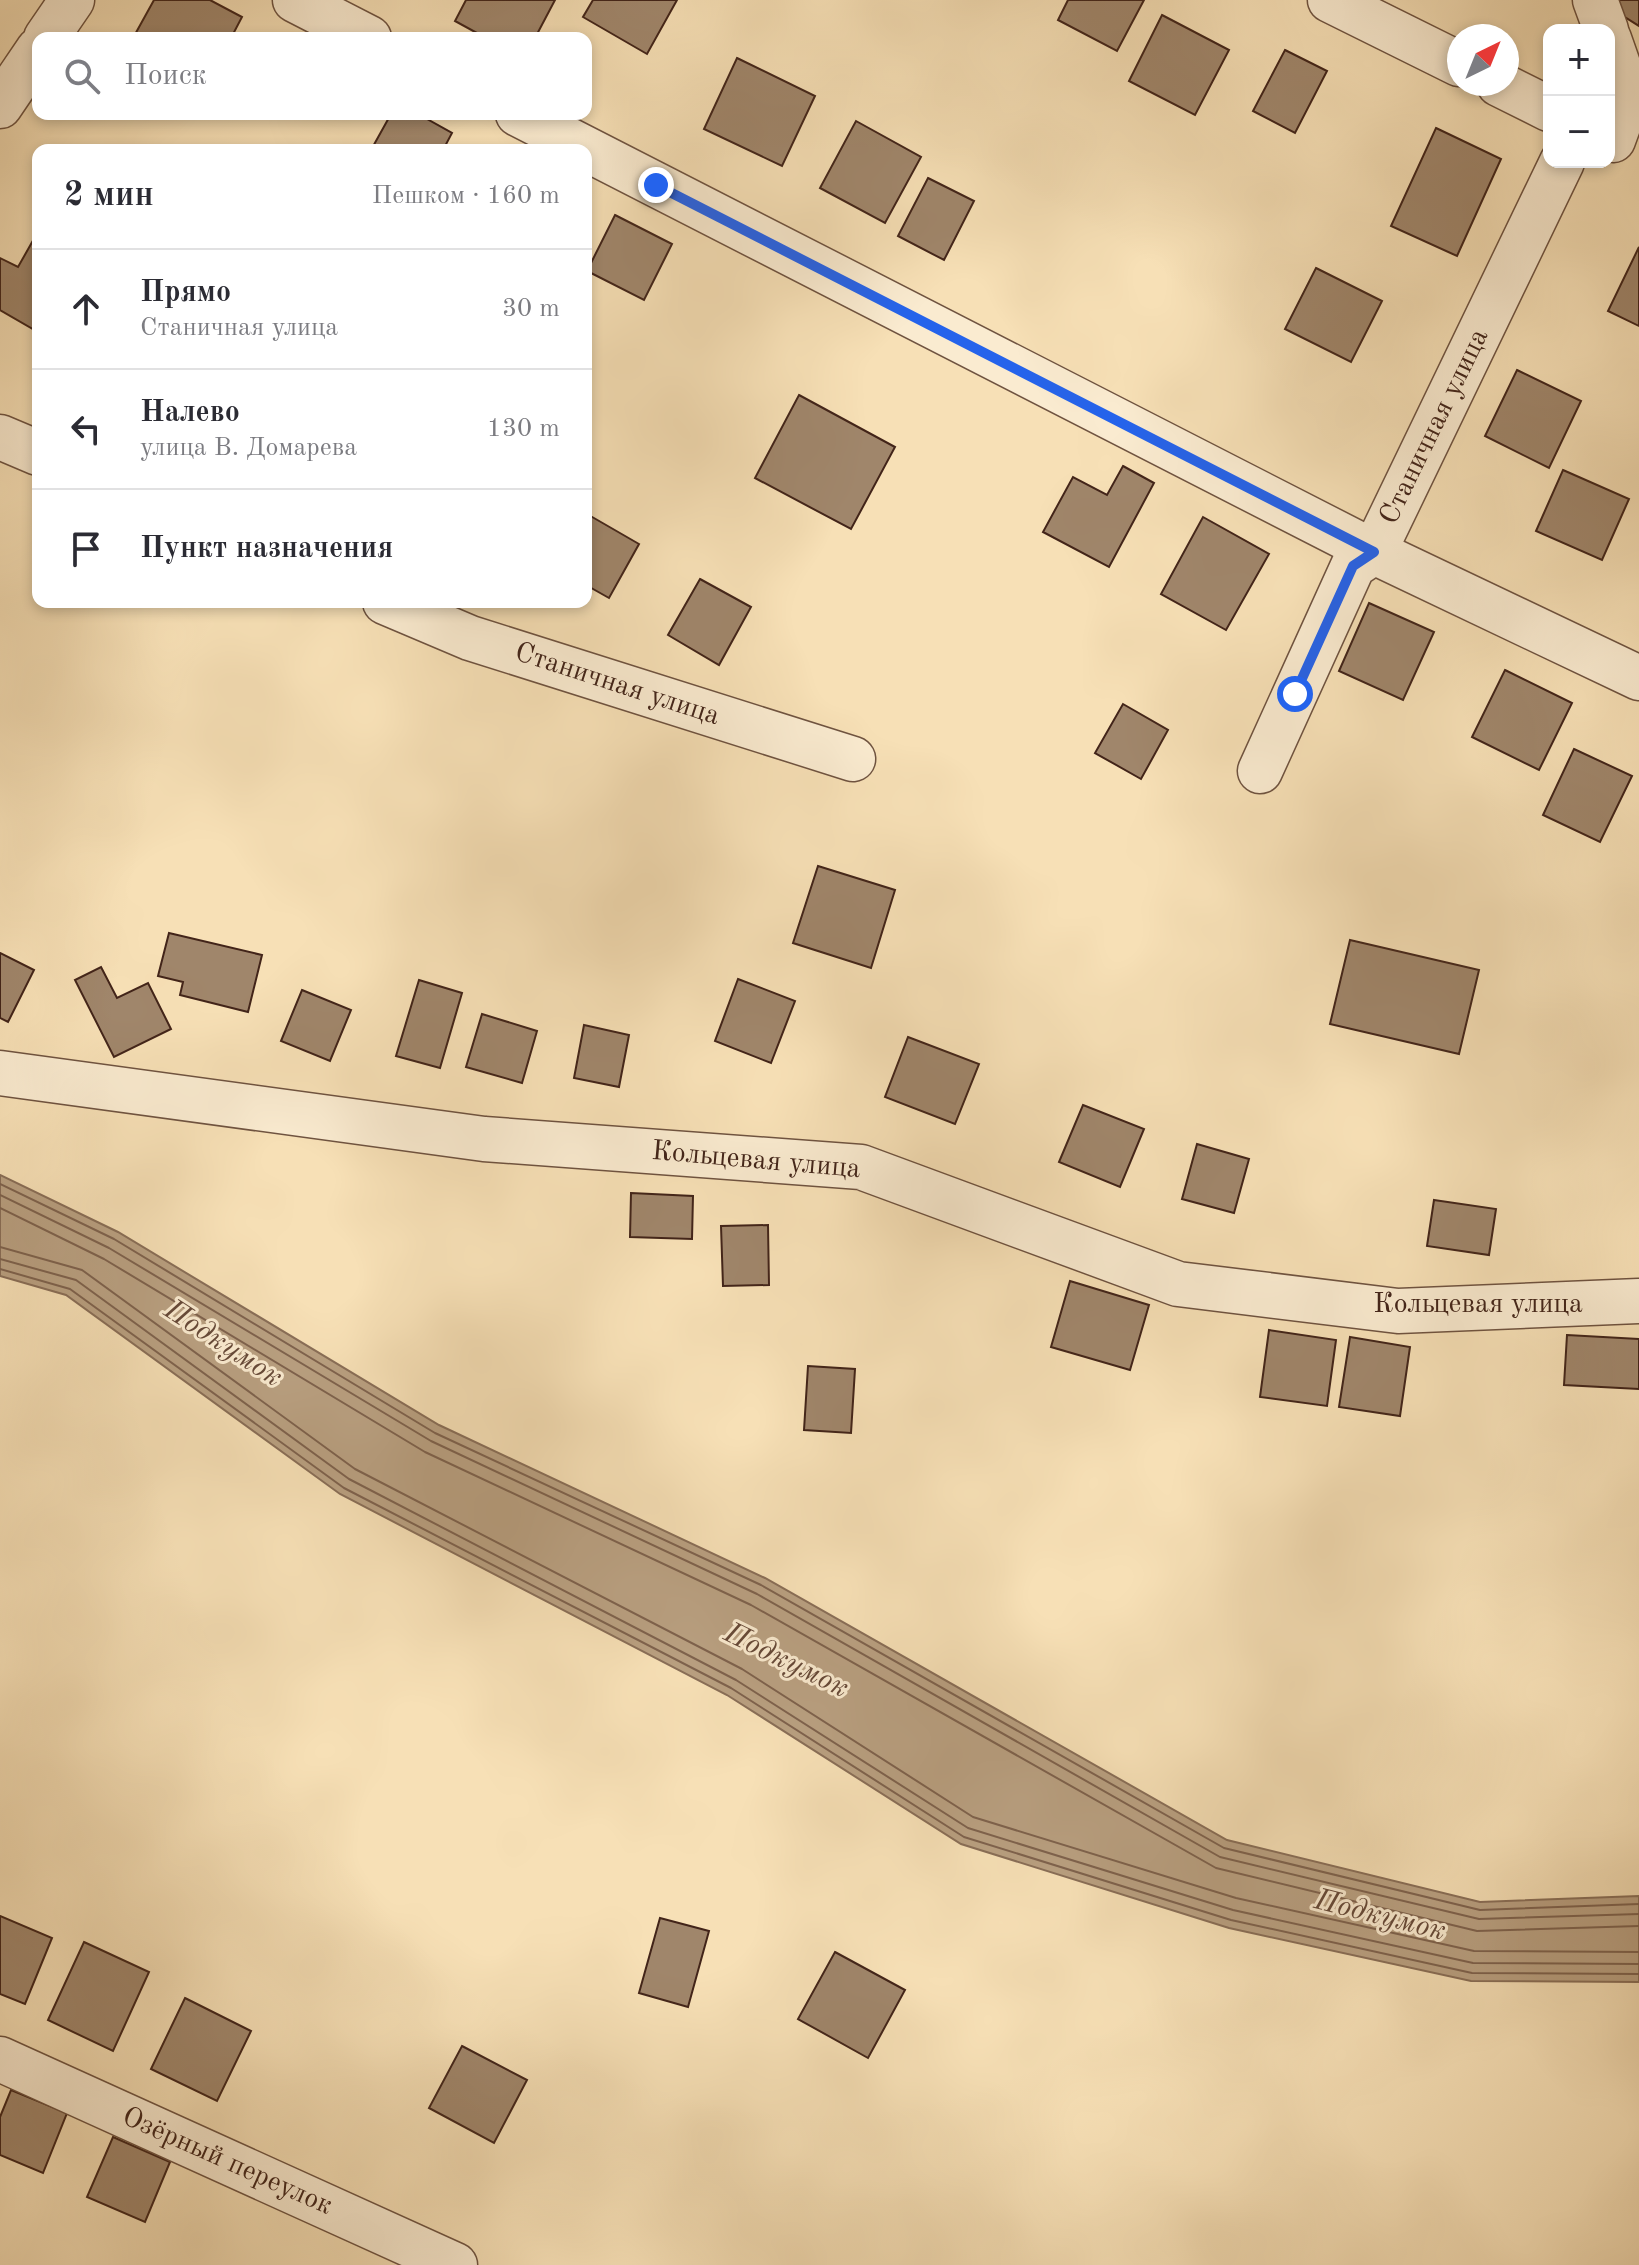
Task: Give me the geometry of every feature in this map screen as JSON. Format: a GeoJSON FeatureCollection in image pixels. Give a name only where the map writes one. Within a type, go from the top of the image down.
{"type":"FeatureCollection","features":[{"type":"Feature","properties":{"kind":"street"},"geometry":{"type":"LineString","coordinates":[[50,32],[72,0]]}},
{"type":"Feature","properties":{"kind":"street"},"geometry":{"type":"LineString","coordinates":[[295,0],[357,32]]}},
{"type":"Feature","properties":{"kind":"street"},"geometry":{"type":"LineString","coordinates":[[1330,0],[1447,58]]}},
{"type":"Feature","properties":{"kind":"street"},"geometry":{"type":"LineString","coordinates":[[1595,0],[1604,24]]}},
{"type":"Feature","properties":{"kind":"street"},"geometry":{"type":"LineString","coordinates":[[1615,56],[1629,96],[1620,144]]}},
{"type":"Feature","properties":{"kind":"street"},"geometry":{"type":"LineString","coordinates":[[0,106],[32,59]]}},
{"type":"Feature","properties":{"kind":"street"},"geometry":{"type":"LineString","coordinates":[[1519,94],[1543,106]]}},
{"type":"Feature","properties":{"kind":"street"},"geometry":{"type":"LineString","coordinates":[[530,120],[577,144]]}},
{"type":"Feature","properties":{"kind":"street"},"geometry":{"type":"LineString","coordinates":[[592,152],[1374,552],[1639,678]]}},
{"type":"Feature","properties":{"kind":"street","name":"Станичная улица"},"geometry":{"type":"LineString","coordinates":[[1260,771],[1353,566],[1374,552],[1559,168]]}},
{"type":"Feature","properties":{"kind":"street"},"geometry":{"type":"LineString","coordinates":[[0,437],[32,450]]}},
{"type":"Feature","properties":{"kind":"street","name":"Станичная улица"},"geometry":{"type":"LineString","coordinates":[[399,608],[470,638],[853,759]]}},
{"type":"Feature","properties":{"kind":"street","name":"Кольцевая улица"},"geometry":{"type":"LineString","coordinates":[[0,1073],[484,1139],[861,1167],[1178,1284],[1398,1311],[1639,1301]]}},
{"type":"Feature","properties":{"kind":"street","name":"Озёрный переулок"},"geometry":{"type":"LineString","coordinates":[[0,2059],[455,2265]]}},
{"type":"Feature","properties":{"kind":"water","name":"Подкумок"},"geometry":{"type":"Polygon","coordinates":[[[0,1175],[118,1232],[439,1425],[765,1578],[1227,1840],[1480,1902],[1639,1896],[1639,1982],[1471,1981],[1229,1928],[961,1844],[727,1695],[340,1494],[66,1295],[0,1276],[0,1175]]]}},
{"type":"Feature","properties":{"kind":"building"},"geometry":{"type":"Polygon","coordinates":[[[154,0],[210,0],[242,17],[234,32],[136,32],[154,0]]]}},
{"type":"Feature","properties":{"kind":"building"},"geometry":{"type":"Polygon","coordinates":[[[466,0],[555,0],[538,32],[475,32],[455,21],[466,0]]]}},
{"type":"Feature","properties":{"kind":"building"},"geometry":{"type":"Polygon","coordinates":[[[593,0],[677,0],[647,54],[583,17],[593,0]]]}},
{"type":"Feature","properties":{"kind":"building"},"geometry":{"type":"Polygon","coordinates":[[[1068,0],[1144,0],[1117,51],[1058,20],[1068,0]]]}},
{"type":"Feature","properties":{"kind":"building"},"geometry":{"type":"Polygon","coordinates":[[[1606,0],[1639,0],[1639,26],[1604,4],[1606,0]]]}},
{"type":"Feature","properties":{"kind":"building"},"geometry":{"type":"Polygon","coordinates":[[[1162,15],[1229,50],[1195,115],[1129,81],[1162,15]]]}},
{"type":"Feature","properties":{"kind":"building"},"geometry":{"type":"Polygon","coordinates":[[[1285,50],[1327,71],[1295,133],[1253,111],[1285,50]]]}},
{"type":"Feature","properties":{"kind":"building"},"geometry":{"type":"Polygon","coordinates":[[[737,58],[815,96],[782,166],[704,129],[737,58]]]}},
{"type":"Feature","properties":{"kind":"building"},"geometry":{"type":"Polygon","coordinates":[[[388,120],[429,120],[452,133],[446,144],[374,144],[388,120]]]}},
{"type":"Feature","properties":{"kind":"building"},"geometry":{"type":"Polygon","coordinates":[[[856,121],[921,157],[885,223],[820,188],[856,121]]]}},
{"type":"Feature","properties":{"kind":"building"},"geometry":{"type":"Polygon","coordinates":[[[1436,128],[1501,159],[1457,256],[1391,226],[1436,128]]]}},
{"type":"Feature","properties":{"kind":"building"},"geometry":{"type":"Polygon","coordinates":[[[928,178],[974,201],[944,260],[898,236],[928,178]]]}},
{"type":"Feature","properties":{"kind":"building"},"geometry":{"type":"Polygon","coordinates":[[[615,215],[672,244],[644,300],[592,274],[592,261],[615,215]]]}},
{"type":"Feature","properties":{"kind":"building"},"geometry":{"type":"Polygon","coordinates":[[[32,242],[32,329],[0,310],[0,258],[18,267],[32,242]]]}},
{"type":"Feature","properties":{"kind":"building"},"geometry":{"type":"Polygon","coordinates":[[[1639,247],[1639,326],[1608,311],[1639,247]]]}},
{"type":"Feature","properties":{"kind":"building"},"geometry":{"type":"Polygon","coordinates":[[[1316,268],[1382,301],[1351,362],[1285,329],[1316,268]]]}},
{"type":"Feature","properties":{"kind":"building"},"geometry":{"type":"Polygon","coordinates":[[[1517,370],[1581,401],[1549,468],[1485,436],[1517,370]]]}},
{"type":"Feature","properties":{"kind":"building"},"geometry":{"type":"Polygon","coordinates":[[[799,395],[895,447],[851,529],[755,478],[799,395]]]}},
{"type":"Feature","properties":{"kind":"building"},"geometry":{"type":"Polygon","coordinates":[[[1123,466],[1154,483],[1109,567],[1043,532],[1073,477],[1107,495],[1123,466]]]}},
{"type":"Feature","properties":{"kind":"building"},"geometry":{"type":"Polygon","coordinates":[[[1563,470],[1629,499],[1602,560],[1536,531],[1563,470]]]}},
{"type":"Feature","properties":{"kind":"building"},"geometry":{"type":"Polygon","coordinates":[[[592,517],[639,544],[609,598],[592,588],[592,517]]]}},
{"type":"Feature","properties":{"kind":"building"},"geometry":{"type":"Polygon","coordinates":[[[1203,517],[1269,554],[1226,630],[1161,594],[1203,517]]]}},
{"type":"Feature","properties":{"kind":"building"},"geometry":{"type":"Polygon","coordinates":[[[700,579],[751,607],[719,665],[668,635],[700,579]]]}},
{"type":"Feature","properties":{"kind":"building"},"geometry":{"type":"Polygon","coordinates":[[[1369,603],[1434,632],[1403,700],[1339,671],[1369,603]]]}},
{"type":"Feature","properties":{"kind":"building"},"geometry":{"type":"Polygon","coordinates":[[[1505,670],[1572,703],[1539,770],[1472,737],[1505,670]]]}},
{"type":"Feature","properties":{"kind":"building"},"geometry":{"type":"Polygon","coordinates":[[[1123,704],[1168,730],[1141,779],[1095,753],[1123,704]]]}},
{"type":"Feature","properties":{"kind":"building"},"geometry":{"type":"Polygon","coordinates":[[[1574,749],[1632,776],[1600,842],[1543,815],[1574,749]]]}},
{"type":"Feature","properties":{"kind":"building"},"geometry":{"type":"Polygon","coordinates":[[[818,866],[895,890],[871,968],[793,943],[818,866]]]}},
{"type":"Feature","properties":{"kind":"building"},"geometry":{"type":"Polygon","coordinates":[[[169,933],[262,955],[248,1012],[180,995],[183,982],[158,976],[169,933]]]}},
{"type":"Feature","properties":{"kind":"building"},"geometry":{"type":"Polygon","coordinates":[[[1350,940],[1479,970],[1459,1054],[1330,1024],[1350,940]]]}},
{"type":"Feature","properties":{"kind":"building"},"geometry":{"type":"Polygon","coordinates":[[[0,953],[34,970],[8,1022],[0,1018],[0,953]]]}},
{"type":"Feature","properties":{"kind":"building"},"geometry":{"type":"Polygon","coordinates":[[[101,967],[117,998],[148,983],[171,1029],[114,1057],[75,980],[101,967]]]}},
{"type":"Feature","properties":{"kind":"building"},"geometry":{"type":"Polygon","coordinates":[[[738,979],[795,1001],[771,1063],[715,1041],[738,979]]]}},
{"type":"Feature","properties":{"kind":"building"},"geometry":{"type":"Polygon","coordinates":[[[419,980],[462,993],[440,1068],[396,1056],[419,980]]]}},
{"type":"Feature","properties":{"kind":"building"},"geometry":{"type":"Polygon","coordinates":[[[302,990],[351,1010],[330,1061],[281,1041],[302,990]]]}},
{"type":"Feature","properties":{"kind":"building"},"geometry":{"type":"Polygon","coordinates":[[[482,1014],[537,1031],[522,1083],[466,1067],[482,1014]]]}},
{"type":"Feature","properties":{"kind":"building"},"geometry":{"type":"Polygon","coordinates":[[[584,1025],[629,1035],[619,1087],[574,1078],[584,1025]]]}},
{"type":"Feature","properties":{"kind":"building"},"geometry":{"type":"Polygon","coordinates":[[[908,1037],[979,1064],[955,1124],[885,1097],[908,1037]]]}},
{"type":"Feature","properties":{"kind":"building"},"geometry":{"type":"Polygon","coordinates":[[[1083,1105],[1144,1129],[1120,1187],[1059,1162],[1083,1105]]]}},
{"type":"Feature","properties":{"kind":"building"},"geometry":{"type":"Polygon","coordinates":[[[1197,1144],[1249,1159],[1234,1213],[1182,1199],[1197,1144]]]}},
{"type":"Feature","properties":{"kind":"building"},"geometry":{"type":"Polygon","coordinates":[[[631,1193],[693,1196],[692,1239],[630,1237],[631,1193]]]}},
{"type":"Feature","properties":{"kind":"building"},"geometry":{"type":"Polygon","coordinates":[[[1434,1200],[1496,1209],[1489,1255],[1427,1246],[1434,1200]]]}},
{"type":"Feature","properties":{"kind":"building"},"geometry":{"type":"Polygon","coordinates":[[[768,1225],[769,1285],[723,1286],[721,1226],[768,1225]]]}},
{"type":"Feature","properties":{"kind":"building"},"geometry":{"type":"Polygon","coordinates":[[[1070,1281],[1149,1305],[1130,1370],[1051,1347],[1070,1281]]]}},
{"type":"Feature","properties":{"kind":"building"},"geometry":{"type":"Polygon","coordinates":[[[1269,1330],[1336,1340],[1327,1406],[1260,1397],[1269,1330]]]}},
{"type":"Feature","properties":{"kind":"building"},"geometry":{"type":"Polygon","coordinates":[[[1567,1335],[1639,1339],[1639,1389],[1564,1385],[1567,1335]]]}},
{"type":"Feature","properties":{"kind":"building"},"geometry":{"type":"Polygon","coordinates":[[[1350,1337],[1410,1347],[1400,1416],[1339,1407],[1350,1337]]]}},
{"type":"Feature","properties":{"kind":"building"},"geometry":{"type":"Polygon","coordinates":[[[808,1366],[855,1369],[851,1433],[804,1430],[808,1366]]]}},
{"type":"Feature","properties":{"kind":"building"},"geometry":{"type":"Polygon","coordinates":[[[0,1916],[52,1938],[25,2004],[0,1994],[0,1916]]]}},
{"type":"Feature","properties":{"kind":"building"},"geometry":{"type":"Polygon","coordinates":[[[660,1918],[709,1931],[688,2007],[639,1993],[660,1918]]]}},
{"type":"Feature","properties":{"kind":"building"},"geometry":{"type":"Polygon","coordinates":[[[84,1942],[149,1972],[113,2051],[48,2020],[84,1942]]]}},
{"type":"Feature","properties":{"kind":"building"},"geometry":{"type":"Polygon","coordinates":[[[835,1952],[905,1990],[868,2058],[798,2019],[835,1952]]]}},
{"type":"Feature","properties":{"kind":"building"},"geometry":{"type":"Polygon","coordinates":[[[185,1998],[251,2031],[217,2101],[151,2069],[185,1998]]]}},
{"type":"Feature","properties":{"kind":"building"},"geometry":{"type":"Polygon","coordinates":[[[462,2046],[527,2080],[494,2143],[429,2108],[462,2046]]]}},
{"type":"Feature","properties":{"kind":"building"},"geometry":{"type":"Polygon","coordinates":[[[11,2090],[67,2113],[43,2173],[0,2155],[0,2117],[11,2090]]]}},
{"type":"Feature","properties":{"kind":"building"},"geometry":{"type":"Polygon","coordinates":[[[113,2137],[170,2162],[145,2222],[87,2197],[113,2137]]]}},
{"type":"Feature","properties":{"kind":"route"},"geometry":{"type":"LineString","coordinates":[[656,185],[1374,552],[1353,566],[1295,694]]}}]}
